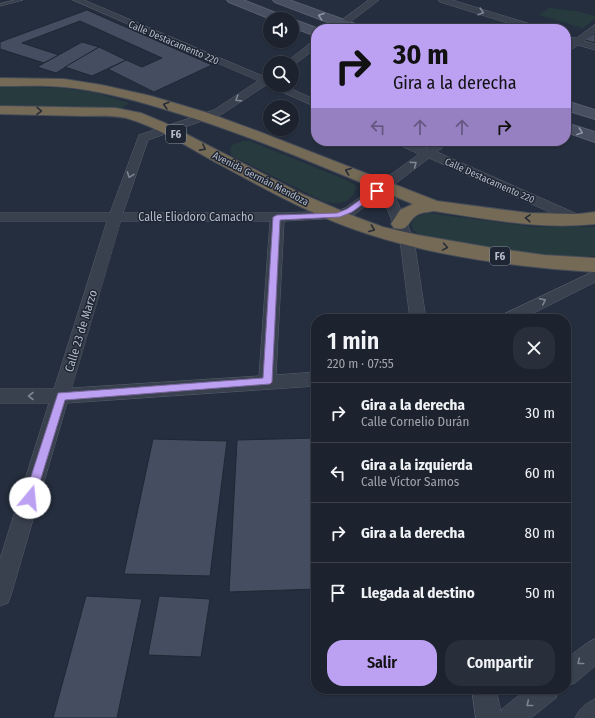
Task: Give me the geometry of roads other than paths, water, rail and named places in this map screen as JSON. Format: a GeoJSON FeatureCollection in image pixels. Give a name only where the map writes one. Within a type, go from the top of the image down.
{"type":"FeatureCollection","features":[{"type":"Feature","properties":{"kind":"highway","name":"F6"},"geometry":{"type":"LineString","coordinates":[[0,82],[64,82],[130,95],[203,116],[434,206],[528,219],[587,219]]}},
{"type":"Feature","properties":{"kind":"highway"},"geometry":{"type":"LineString","coordinates":[[116,112],[131,106],[134,101],[130,95]]}},
{"type":"Feature","properties":{"kind":"highway","name":"Avenida Germán Mendoza"},"geometry":{"type":"LineString","coordinates":[[0,110],[116,112],[129,114],[147,120],[166,129],[224,148],[316,206],[375,230],[404,232],[505,257],[568,264],[593,276]]}},
{"type":"Feature","properties":{"kind":"highway"},"geometry":{"type":"LineString","coordinates":[[224,148],[241,136],[255,135]]}},
{"type":"Feature","properties":{"kind":"highway"},"geometry":{"type":"LineString","coordinates":[[404,232],[404,217],[411,210],[434,206]]}},
{"type":"Feature","properties":{"kind":"main road"},"geometry":{"type":"LineString","coordinates":[[233,0],[264,12]]}},
{"type":"Feature","properties":{"kind":"main road"},"geometry":{"type":"LineString","coordinates":[[279,0],[334,24]]}},
{"type":"Feature","properties":{"kind":"main road"},"geometry":{"type":"LineString","coordinates":[[299,26],[311,30]]}},
{"type":"Feature","properties":{"kind":"main road"},"geometry":{"type":"LineString","coordinates":[[571,107],[595,115]]}},
{"type":"Feature","properties":{"kind":"main road"},"geometry":{"type":"LineString","coordinates":[[571,129],[595,138]]}},
{"type":"Feature","properties":{"kind":"street"},"geometry":{"type":"LineString","coordinates":[[82,2],[97,0]]}},
{"type":"Feature","properties":{"kind":"street"},"geometry":{"type":"LineString","coordinates":[[342,24],[375,0]]}},
{"type":"Feature","properties":{"kind":"street"},"geometry":{"type":"LineString","coordinates":[[443,0],[521,24]]}},
{"type":"Feature","properties":{"kind":"street","name":"Calle Destacamento 220"},"geometry":{"type":"LineString","coordinates":[[82,2],[263,79]]}},
{"type":"Feature","properties":{"kind":"street"},"geometry":{"type":"LineString","coordinates":[[571,46],[595,28]]}},
{"type":"Feature","properties":{"kind":"street"},"geometry":{"type":"LineString","coordinates":[[571,40],[595,47]]}},
{"type":"Feature","properties":{"kind":"street"},"geometry":{"type":"LineString","coordinates":[[299,56],[311,47]]}},
{"type":"Feature","properties":{"kind":"street","name":"Calle 23 de Marzo"},"geometry":{"type":"LineString","coordinates":[[1,589],[62,396],[115,217],[143,138],[218,112],[263,86]]}},
{"type":"Feature","properties":{"kind":"street","name":"Calle Destacamento 220"},"geometry":{"type":"LineString","coordinates":[[291,92],[311,102]]}},
{"type":"Feature","properties":{"kind":"street","name":"Calle Destacamento 220"},"geometry":{"type":"LineString","coordinates":[[412,146],[587,219]]}},
{"type":"Feature","properties":{"kind":"street","name":"Calle Eliodoro Camacho"},"geometry":{"type":"LineString","coordinates":[[0,217],[277,217],[338,215],[350,211],[437,146]]}},
{"type":"Feature","properties":{"kind":"street"},"geometry":{"type":"LineString","coordinates":[[384,186],[404,232],[417,314]]}},
{"type":"Feature","properties":{"kind":"street"},"geometry":{"type":"LineString","coordinates":[[267,382],[277,217]]}},
{"type":"Feature","properties":{"kind":"street"},"geometry":{"type":"LineString","coordinates":[[518,314],[593,276]]}},
{"type":"Feature","properties":{"kind":"street"},"geometry":{"type":"LineString","coordinates":[[0,396],[62,396],[311,379]]}},
{"type":"Feature","properties":{"kind":"street"},"geometry":{"type":"LineString","coordinates":[[571,670],[595,650]]}},
{"type":"Feature","properties":{"kind":"street"},"geometry":{"type":"LineString","coordinates":[[485,694],[489,718]]}},
{"type":"Feature","properties":{"kind":"street"},"geometry":{"type":"LineString","coordinates":[[511,718],[541,694]]}},
{"type":"Feature","properties":{"kind":"street"},"geometry":{"type":"LineString","coordinates":[[588,718],[595,712]]}},
{"type":"Feature","properties":{"kind":"lane"},"geometry":{"type":"LineString","coordinates":[[0,5],[21,0]]}}]}
